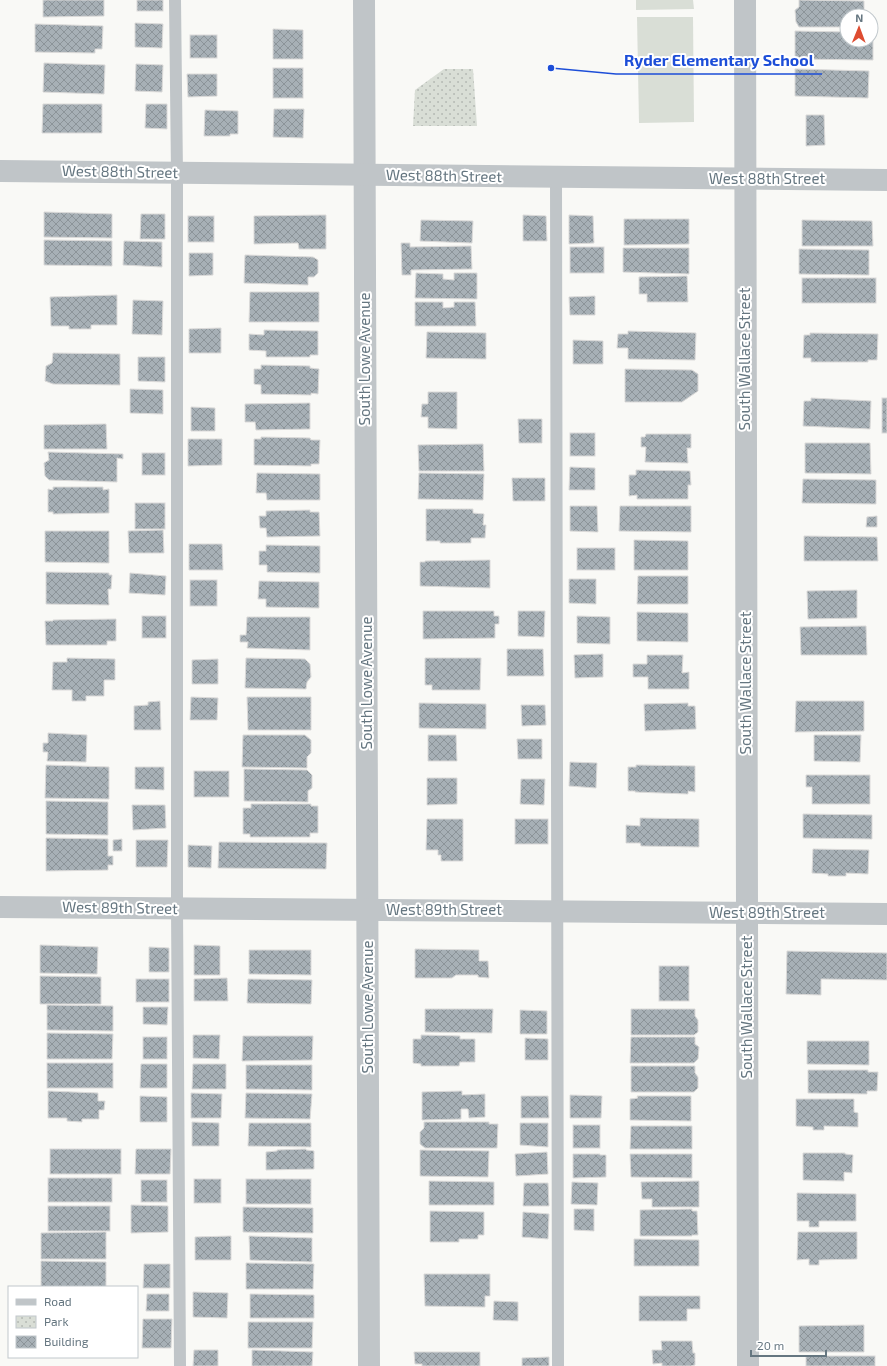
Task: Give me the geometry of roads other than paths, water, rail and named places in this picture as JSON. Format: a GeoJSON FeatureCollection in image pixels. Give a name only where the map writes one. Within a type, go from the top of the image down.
{"type":"FeatureCollection","features":[{"type":"Feature","properties":{"kind":"street","name":"South Lowe Avenue"},"geometry":{"type":"LineString","coordinates":[[364,0],[369,1366]]}},
{"type":"Feature","properties":{"kind":"street","name":"South Wallace Street"},"geometry":{"type":"LineString","coordinates":[[745,0],[748,1366]]}},
{"type":"Feature","properties":{"kind":"street","name":"West 88th Street"},"geometry":{"type":"LineString","coordinates":[[0,171],[887,180]]}},
{"type":"Feature","properties":{"kind":"street","name":"West 89th Street"},"geometry":{"type":"LineString","coordinates":[[0,907],[887,914]]}},
{"type":"Feature","properties":{"kind":"lane"},"geometry":{"type":"LineString","coordinates":[[175,0],[177,173],[177,908],[180,1366]]}},
{"type":"Feature","properties":{"kind":"lane"},"geometry":{"type":"LineString","coordinates":[[556,177],[558,1366]]}},
{"type":"Feature","properties":{"kind":"place","name":"Ryder Elementary School"},"geometry":{"type":"Point","coordinates":[551,68]}}]}
